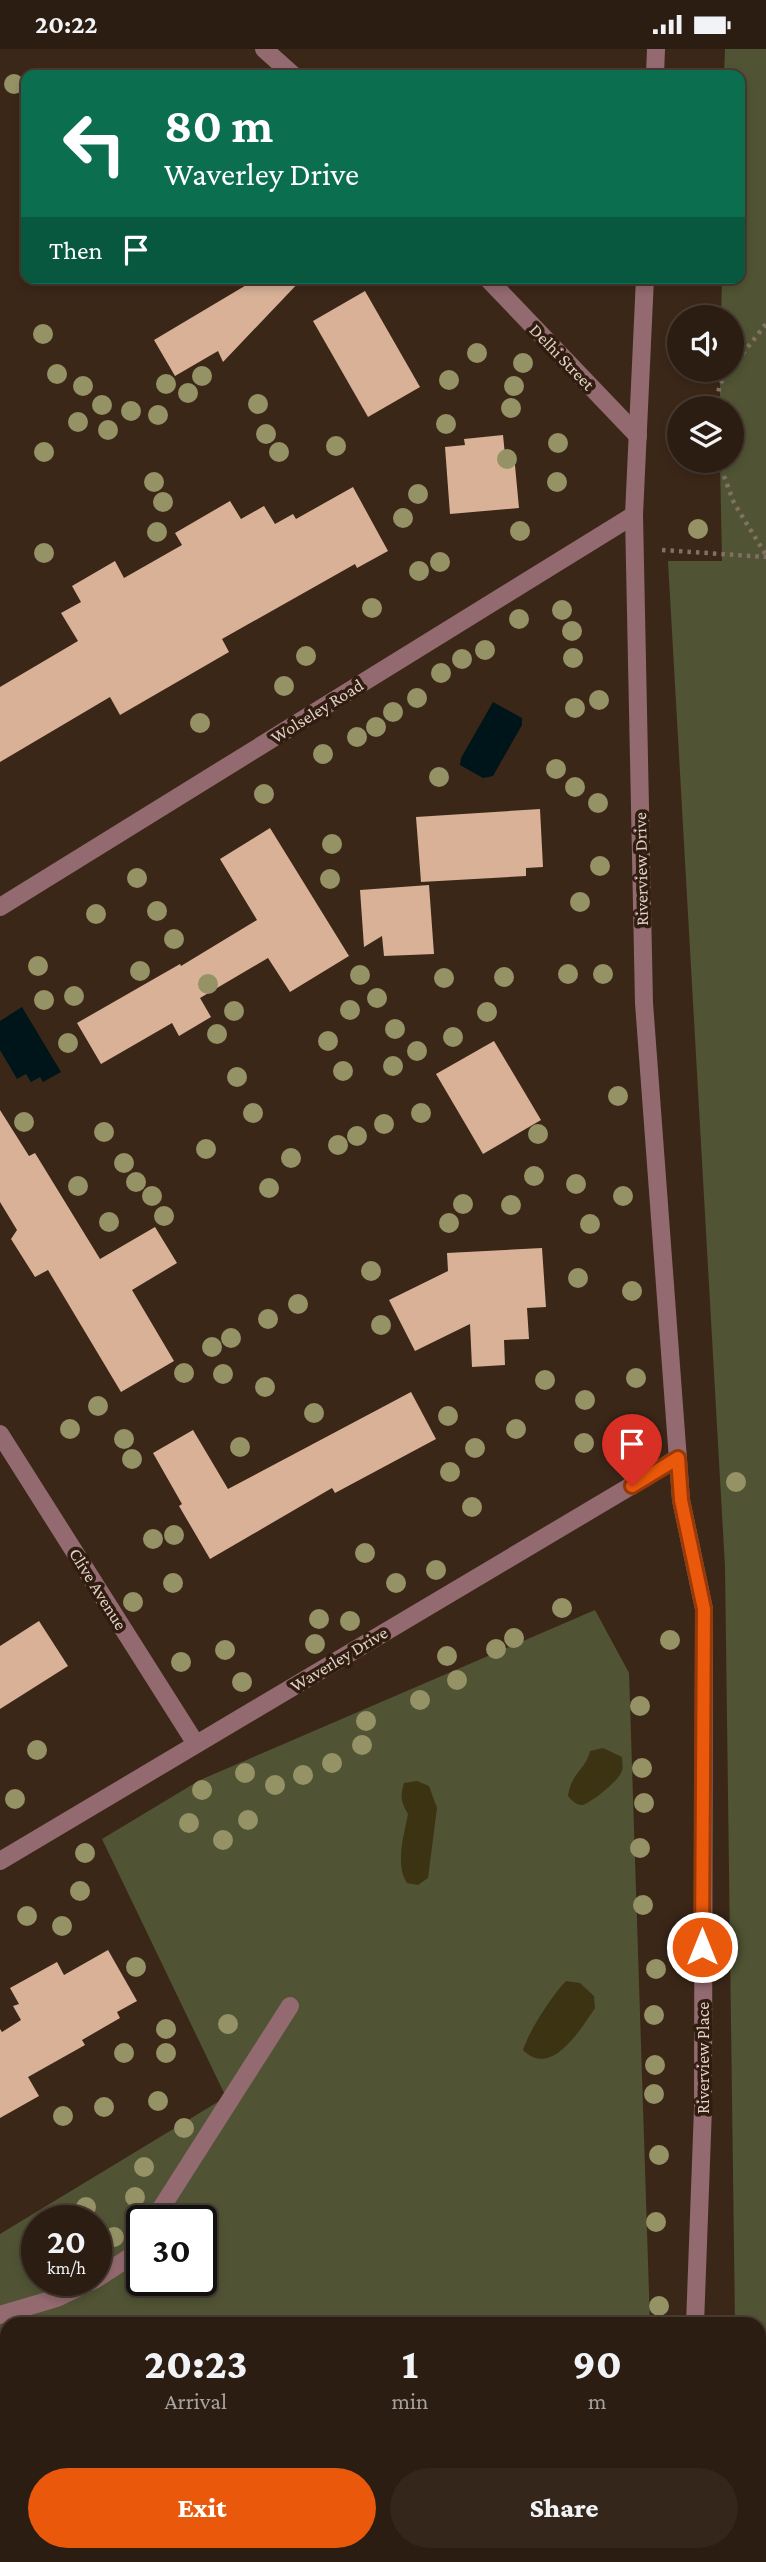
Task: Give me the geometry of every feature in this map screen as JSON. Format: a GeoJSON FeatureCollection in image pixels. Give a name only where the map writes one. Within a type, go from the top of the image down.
{"type":"FeatureCollection","features":[{"type":"Feature","properties":{"kind":"street"},"geometry":{"type":"LineString","coordinates":[[264,49],[287,70]]}},
{"type":"Feature","properties":{"kind":"street"},"geometry":{"type":"LineString","coordinates":[[655,70],[656,49]]}},
{"type":"Feature","properties":{"kind":"street","name":"Delhi Street"},"geometry":{"type":"LineString","coordinates":[[493,284],[638,436]]}},
{"type":"Feature","properties":{"kind":"street","name":"Riverview Drive"},"geometry":{"type":"LineString","coordinates":[[645,284],[634,515],[644,1003],[678,1458]]}},
{"type":"Feature","properties":{"kind":"street","name":"Wolseley Road"},"geometry":{"type":"LineString","coordinates":[[0,907],[634,515]]}},
{"type":"Feature","properties":{"kind":"street","name":"Clive Avenue"},"geometry":{"type":"LineString","coordinates":[[0,1434],[196,1744]]}},
{"type":"Feature","properties":{"kind":"street","name":"Waverley Drive"},"geometry":{"type":"LineString","coordinates":[[0,1861],[678,1458]]}},
{"type":"Feature","properties":{"kind":"street","name":"Riverview Place"},"geometry":{"type":"LineString","coordinates":[[678,1458],[681,1500],[704,1621],[703,2108],[695,2317]]}},
{"type":"Feature","properties":{"kind":"street"},"geometry":{"type":"LineString","coordinates":[[163,2205],[290,2006]]}},
{"type":"Feature","properties":{"kind":"street"},"geometry":{"type":"LineString","coordinates":[[0,2315],[61,2296]]}},
{"type":"Feature","properties":{"kind":"path"},"geometry":{"type":"LineString","coordinates":[[744,352],[766,324]]}},
{"type":"Feature","properties":{"kind":"path"},"geometry":{"type":"LineString","coordinates":[[723,473],[734,503],[766,556]]}},
{"type":"Feature","properties":{"kind":"path"},"geometry":{"type":"LineString","coordinates":[[635,548],[766,556]]}},
{"type":"Feature","properties":{"kind":"green space"},"geometry":{"type":"Polygon","coordinates":[[[725,49],[766,49],[766,2317],[735,2317],[725,1567],[668,561],[722,561],[720,473],[744,473],[744,396],[720,396],[720,382],[744,382],[744,305],[721,305],[722,284],[745,284],[745,70],[724,70],[725,49]]]}},
{"type":"Feature","properties":{"kind":"green space"},"geometry":{"type":"Polygon","coordinates":[[[595,1610],[629,1673],[650,2317],[0,2317],[0,2234],[21,2221],[21,2296],[112,2296],[112,2205],[48,2205],[226,2097],[102,1839],[200,1780],[595,1610]]]}},
{"type":"Feature","properties":{"kind":"sand"},"geometry":{"type":"Polygon","coordinates":[[[603,1748],[622,1757],[623,1767],[619,1777],[586,1804],[572,1801],[568,1796],[572,1781],[590,1751],[603,1748]]]}},
{"type":"Feature","properties":{"kind":"sand"},"geometry":{"type":"Polygon","coordinates":[[[417,1781],[429,1786],[437,1808],[428,1878],[418,1885],[407,1883],[401,1858],[408,1814],[402,1799],[404,1783],[417,1781]]]}},
{"type":"Feature","properties":{"kind":"sand"},"geometry":{"type":"Polygon","coordinates":[[[566,1981],[580,1983],[594,1996],[595,2008],[564,2048],[544,2059],[534,2057],[523,2050],[526,2042],[566,1981]]]}},
{"type":"Feature","properties":{"kind":"shaded area"},"geometry":{"type":"Polygon","coordinates":[[[493,702],[522,718],[522,725],[493,776],[483,778],[460,765],[461,758],[493,702]]]}},
{"type":"Feature","properties":{"kind":"shaded area"},"geometry":{"type":"Polygon","coordinates":[[[22,1007],[61,1072],[43,1082],[40,1077],[31,1082],[26,1074],[17,1079],[0,1050],[0,1021],[22,1007]]]}},
{"type":"Feature","properties":{"kind":"building"},"geometry":{"type":"Polygon","coordinates":[[[248,284],[297,284],[223,362],[218,351],[175,376],[154,340],[248,284]]]}},
{"type":"Feature","properties":{"kind":"building"},"geometry":{"type":"Polygon","coordinates":[[[365,291],[420,387],[368,417],[313,321],[365,291]]]}},
{"type":"Feature","properties":{"kind":"building"},"geometry":{"type":"Polygon","coordinates":[[[503,435],[505,455],[514,455],[519,508],[450,514],[445,447],[465,445],[464,439],[503,435]]]}},
{"type":"Feature","properties":{"kind":"building"},"geometry":{"type":"Polygon","coordinates":[[[353,487],[388,551],[357,568],[355,564],[222,639],[229,652],[120,715],[110,697],[0,762],[0,687],[78,641],[61,613],[81,602],[72,586],[115,561],[124,578],[182,545],[175,533],[230,501],[241,519],[264,506],[275,524],[293,514],[296,519],[353,487]]]}},
{"type":"Feature","properties":{"kind":"building"},"geometry":{"type":"Polygon","coordinates":[[[540,809],[543,867],[526,868],[526,876],[421,882],[416,817],[540,809]]]}},
{"type":"Feature","properties":{"kind":"building"},"geometry":{"type":"Polygon","coordinates":[[[270,828],[349,956],[290,992],[268,958],[200,998],[211,1017],[179,1036],[172,1023],[101,1064],[77,1023],[180,964],[181,966],[257,920],[220,859],[270,828]]]}},
{"type":"Feature","properties":{"kind":"building"},"geometry":{"type":"Polygon","coordinates":[[[429,885],[434,954],[384,956],[382,936],[364,947],[360,890],[429,885]]]}},
{"type":"Feature","properties":{"kind":"building"},"geometry":{"type":"Polygon","coordinates":[[[494,1041],[541,1120],[483,1154],[436,1074],[494,1041]]]}},
{"type":"Feature","properties":{"kind":"building"},"geometry":{"type":"Polygon","coordinates":[[[0,1110],[29,1156],[35,1153],[100,1259],[155,1227],[177,1263],[132,1290],[174,1361],[121,1392],[48,1270],[35,1277],[11,1239],[17,1230],[0,1202],[0,1110]]]}},
{"type":"Feature","properties":{"kind":"building"},"geometry":{"type":"Polygon","coordinates":[[[542,1248],[546,1307],[527,1308],[529,1339],[504,1340],[505,1365],[472,1367],[470,1324],[415,1351],[389,1300],[448,1271],[447,1253],[542,1248]]]}},
{"type":"Feature","properties":{"kind":"building"},"geometry":{"type":"Polygon","coordinates":[[[411,1392],[436,1439],[335,1493],[332,1488],[210,1559],[179,1506],[182,1504],[153,1453],[193,1430],[228,1489],[411,1392]]]}},
{"type":"Feature","properties":{"kind":"building"},"geometry":{"type":"Polygon","coordinates":[[[39,1621],[68,1666],[0,1709],[0,1646],[39,1621]]]}},
{"type":"Feature","properties":{"kind":"building"},"geometry":{"type":"Polygon","coordinates":[[[108,1950],[137,2001],[117,2012],[120,2018],[82,2040],[85,2045],[28,2077],[39,2096],[0,2118],[0,2029],[2,2032],[21,2020],[13,2006],[19,2004],[10,1988],[57,1962],[64,1975],[108,1950]]]}},
{"type":"Feature","properties":{"kind":"route"},"geometry":{"type":"LineString","coordinates":[[632,1486],[678,1458],[681,1500],[704,1609],[702,1947]]}}]}
